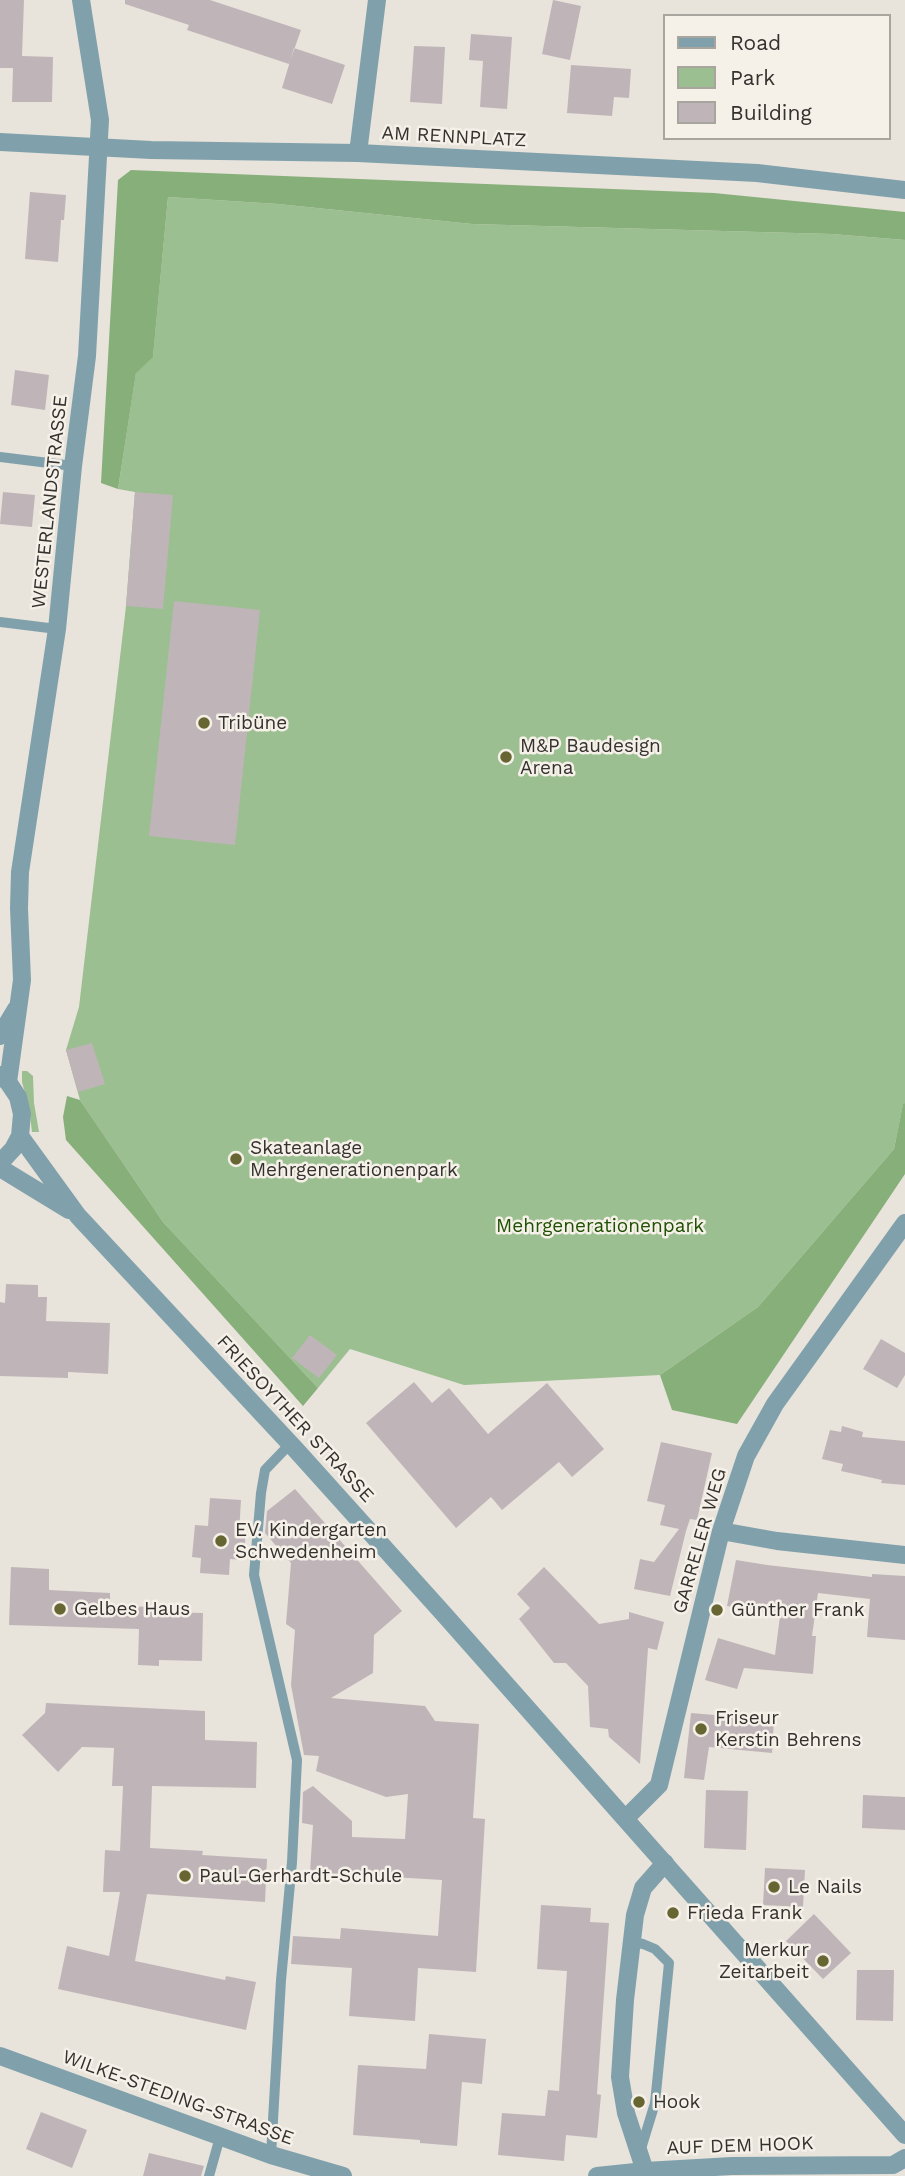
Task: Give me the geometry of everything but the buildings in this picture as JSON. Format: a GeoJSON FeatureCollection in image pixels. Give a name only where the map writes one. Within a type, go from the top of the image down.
{"type":"FeatureCollection","features":[{"type":"Feature","properties":{"kind":"street","name":"WESTERLANDSTRASSE"},"geometry":{"type":"LineString","coordinates":[[4,1079],[14,1054],[22,980],[20,872],[57,629],[87,356],[100,120],[81,0]]}},
{"type":"Feature","properties":{"kind":"street"},"geometry":{"type":"LineString","coordinates":[[358,153],[377,0]]}},
{"type":"Feature","properties":{"kind":"street","name":"AM RENNPLATZ"},"geometry":{"type":"LineString","coordinates":[[0,142],[151,150],[358,153],[757,173],[905,190]]}},
{"type":"Feature","properties":{"kind":"street","name":"WESTERLANDSTRASSE"},"geometry":{"type":"LineString","coordinates":[[0,1036],[18,1006]]}},
{"type":"Feature","properties":{"kind":"street"},"geometry":{"type":"LineString","coordinates":[[0,1163],[13,1149],[20,1136],[22,1114],[18,1097],[4,1079]]}},
{"type":"Feature","properties":{"kind":"street","name":"FRIESOYTHER STRASSE"},"geometry":{"type":"LineString","coordinates":[[20,1136],[78,1216],[452,1622],[665,1863]]}},
{"type":"Feature","properties":{"kind":"street","name":"FRIESOYTHER STRASSE"},"geometry":{"type":"LineString","coordinates":[[0,1168],[78,1216]]}},
{"type":"Feature","properties":{"kind":"street","name":"GARRELER WEG"},"geometry":{"type":"LineString","coordinates":[[625,1818],[659,1785],[721,1531],[746,1456],[775,1405],[905,1223]]}},
{"type":"Feature","properties":{"kind":"street"},"geometry":{"type":"LineString","coordinates":[[721,1531],[777,1541],[905,1555]]}},
{"type":"Feature","properties":{"kind":"street"},"geometry":{"type":"LineString","coordinates":[[665,1863],[905,2136]]}},
{"type":"Feature","properties":{"kind":"street","name":"AUF DEM HOOK"},"geometry":{"type":"LineString","coordinates":[[665,1863],[643,1888],[635,1915],[625,2000],[620,2077],[626,2113],[642,2163],[732,2166],[893,2165],[905,2158]]}},
{"type":"Feature","properties":{"kind":"street","name":"WILKE-STEDING-STRASSE"},"geometry":{"type":"LineString","coordinates":[[0,2056],[271,2155],[343,2176]]}},
{"type":"Feature","properties":{"kind":"street"},"geometry":{"type":"LineString","coordinates":[[597,2176],[642,2163]]}},
{"type":"Feature","properties":{"kind":"lane"},"geometry":{"type":"LineString","coordinates":[[0,457],[73,466]]}},
{"type":"Feature","properties":{"kind":"lane"},"geometry":{"type":"LineString","coordinates":[[0,622],[57,629]]}},
{"type":"Feature","properties":{"kind":"lane"},"geometry":{"type":"LineString","coordinates":[[271,2155],[297,1760],[254,1576],[265,1470],[290,1444]]}},
{"type":"Feature","properties":{"kind":"lane"},"geometry":{"type":"LineString","coordinates":[[632,1942],[655,1949],[668,1963],[654,2103],[642,2163]]}},
{"type":"Feature","properties":{"kind":"lane"},"geometry":{"type":"LineString","coordinates":[[209,2176],[220,2137]]}},
{"type":"Feature","properties":{"kind":"green space"},"geometry":{"type":"Polygon","coordinates":[[[131,170],[714,193],[905,212],[905,240],[832,234],[472,224],[278,204],[168,197],[153,357],[136,373],[118,489],[101,483],[118,180],[131,170]]]}},
{"type":"Feature","properties":{"kind":"green space","name":"M&P Baudesign Arena"},"geometry":{"type":"Polygon","coordinates":[[[168,197],[278,204],[472,224],[832,234],[905,240],[905,1103],[894,1149],[758,1307],[660,1375],[464,1385],[350,1349],[318,1388],[163,1222],[80,1100],[66,1050],[79,1007],[126,606],[135,492],[118,489],[136,372],[153,356],[168,197]]]}},
{"type":"Feature","properties":{"kind":"green space"},"geometry":{"type":"Polygon","coordinates":[[[22,1071],[33,1076],[39,1132],[32,1132],[22,1071]]]}},
{"type":"Feature","properties":{"kind":"green space"},"geometry":{"type":"Polygon","coordinates":[[[67,1096],[80,1100],[163,1222],[318,1388],[303,1406],[66,1140],[63,1117],[67,1096]]]}},
{"type":"Feature","properties":{"kind":"green space"},"geometry":{"type":"Polygon","coordinates":[[[905,1103],[905,1174],[737,1424],[672,1410],[660,1375],[758,1307],[894,1149],[905,1103]]]}},
{"type":"Feature","properties":{"kind":"place","name":"Tribüne"},"geometry":{"type":"Point","coordinates":[204,723]}},
{"type":"Feature","properties":{"kind":"place","name":"M&P Baudesign Arena"},"geometry":{"type":"Point","coordinates":[506,757]}},
{"type":"Feature","properties":{"kind":"place","name":"Skateanlage Mehrgenerationenpark"},"geometry":{"type":"Point","coordinates":[236,1159]}},
{"type":"Feature","properties":{"kind":"place","name":"EV. Kindergarten Schwedenheim"},"geometry":{"type":"Point","coordinates":[221,1541]}},
{"type":"Feature","properties":{"kind":"place","name":"Gelbes Haus"},"geometry":{"type":"Point","coordinates":[60,1609]}},
{"type":"Feature","properties":{"kind":"place","name":"Günther Frank"},"geometry":{"type":"Point","coordinates":[717,1610]}},
{"type":"Feature","properties":{"kind":"place","name":"Friseur Kerstin Behrens"},"geometry":{"type":"Point","coordinates":[701,1729]}},
{"type":"Feature","properties":{"kind":"place","name":"Paul-Gerhardt-Schule"},"geometry":{"type":"Point","coordinates":[185,1876]}},
{"type":"Feature","properties":{"kind":"place","name":"Le Nails"},"geometry":{"type":"Point","coordinates":[774,1887]}},
{"type":"Feature","properties":{"kind":"place","name":"Frieda Frank"},"geometry":{"type":"Point","coordinates":[673,1913]}},
{"type":"Feature","properties":{"kind":"place","name":"Merkur Zeitarbeit"},"geometry":{"type":"Point","coordinates":[823,1961]}},
{"type":"Feature","properties":{"kind":"place","name":"Hook"},"geometry":{"type":"Point","coordinates":[639,2102]}},
{"type":"Feature","properties":{"kind":"park label","name":"Mehrgenerationenpark"},"geometry":{"type":"Point","coordinates":[600,1226]}}]}
